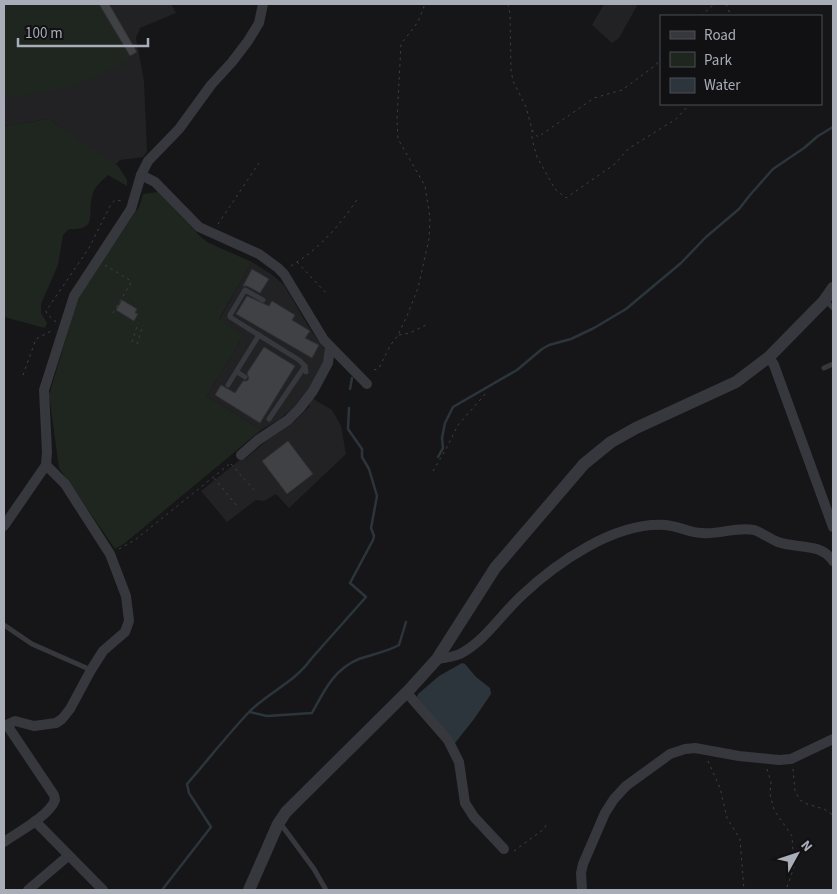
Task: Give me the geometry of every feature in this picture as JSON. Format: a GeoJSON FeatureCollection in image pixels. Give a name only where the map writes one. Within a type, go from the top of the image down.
{"type":"FeatureCollection","features":[{"type":"Feature","properties":{"kind":"street"},"geometry":{"type":"LineString","coordinates":[[4,526],[46,465],[44,390],[61,325],[74,296],[132,204],[148,161],[179,129],[211,85],[248,41],[259,23],[263,4]]}},
{"type":"Feature","properties":{"kind":"street"},"geometry":{"type":"LineString","coordinates":[[141,176],[155,182],[199,227],[245,247],[278,268],[317,331],[330,347],[367,384]]}},
{"type":"Feature","properties":{"kind":"street"},"geometry":{"type":"LineString","coordinates":[[249,890],[278,824],[291,807],[438,659],[495,568],[584,464],[611,442],[636,428],[736,382],[769,357],[829,304],[833,288]]}},
{"type":"Feature","properties":{"kind":"street"},"geometry":{"type":"LineString","coordinates":[[241,455],[258,440],[288,420],[300,408],[313,391],[328,363],[330,347]]}},
{"type":"Feature","properties":{"kind":"street"},"geometry":{"type":"LineString","coordinates":[[769,357],[774,365],[833,527]]}},
{"type":"Feature","properties":{"kind":"street"},"geometry":{"type":"LineString","coordinates":[[4,842],[35,821],[52,806],[55,797],[6,726],[15,721],[34,726],[56,723],[62,719],[70,709],[103,651],[125,632],[129,621],[126,596],[110,554],[65,484],[46,465]]}},
{"type":"Feature","properties":{"kind":"street"},"geometry":{"type":"LineString","coordinates":[[438,659],[459,654],[470,647],[488,633],[520,598],[571,557],[607,537],[628,529],[648,525],[664,525],[708,534],[748,529],[762,533],[778,542],[818,548],[828,554],[833,561]]}},
{"type":"Feature","properties":{"kind":"street"},"geometry":{"type":"LineString","coordinates":[[406,693],[448,740],[458,762],[466,803],[474,817],[504,849]]}},
{"type":"Feature","properties":{"kind":"street"},"geometry":{"type":"LineString","coordinates":[[582,890],[581,873],[583,864],[604,813],[630,782],[670,754],[695,748],[764,759],[791,759],[833,739]]}},
{"type":"Feature","properties":{"kind":"street"},"geometry":{"type":"LineString","coordinates":[[35,821],[103,890]]}},
{"type":"Feature","properties":{"kind":"street"},"geometry":{"type":"LineString","coordinates":[[28,890],[68,856]]}},
{"type":"Feature","properties":{"kind":"lane"},"geometry":{"type":"LineString","coordinates":[[263,300],[245,290],[230,317],[299,360],[305,369],[269,419]]}},
{"type":"Feature","properties":{"kind":"lane"},"geometry":{"type":"LineString","coordinates":[[228,385],[259,335]]}},
{"type":"Feature","properties":{"kind":"lane"},"geometry":{"type":"LineString","coordinates":[[824,368],[833,364]]}},
{"type":"Feature","properties":{"kind":"lane"},"geometry":{"type":"LineString","coordinates":[[237,372],[245,377]]}},
{"type":"Feature","properties":{"kind":"lane"},"geometry":{"type":"LineString","coordinates":[[4,625],[32,644],[91,670]]}},
{"type":"Feature","properties":{"kind":"lane"},"geometry":{"type":"LineString","coordinates":[[278,824],[314,869],[326,890]]}},
{"type":"Feature","properties":{"kind":"path"},"geometry":{"type":"LineString","coordinates":[[374,370],[379,368],[398,335],[418,288],[429,239],[430,218],[425,186],[398,139],[397,120],[401,44],[418,22],[425,4]]}},
{"type":"Feature","properties":{"kind":"path"},"geometry":{"type":"LineString","coordinates":[[508,4],[513,81],[526,107],[537,157],[555,189],[566,198],[615,164],[628,148],[676,119],[689,105]]}},
{"type":"Feature","properties":{"kind":"path"},"geometry":{"type":"LineString","coordinates":[[702,15],[714,4]]}},
{"type":"Feature","properties":{"kind":"path"},"geometry":{"type":"LineString","coordinates":[[532,129],[538,137],[594,98],[622,90],[656,65],[660,59]]}},
{"type":"Feature","properties":{"kind":"path"},"geometry":{"type":"LineString","coordinates":[[212,233],[259,163]]}},
{"type":"Feature","properties":{"kind":"path"},"geometry":{"type":"LineString","coordinates":[[278,268],[290,267],[308,254],[349,212],[358,198]]}},
{"type":"Feature","properties":{"kind":"path"},"geometry":{"type":"LineString","coordinates":[[23,375],[36,339],[61,325],[48,316],[46,311],[89,248],[111,204],[115,200],[119,200],[132,204]]}},
{"type":"Feature","properties":{"kind":"path"},"geometry":{"type":"LineString","coordinates":[[296,261],[328,296]]}},
{"type":"Feature","properties":{"kind":"path"},"geometry":{"type":"LineString","coordinates":[[103,264],[132,281],[113,313]]}},
{"type":"Feature","properties":{"kind":"path"},"geometry":{"type":"LineString","coordinates":[[132,342],[138,323]]}},
{"type":"Feature","properties":{"kind":"path"},"geometry":{"type":"LineString","coordinates":[[138,344],[143,325]]}},
{"type":"Feature","properties":{"kind":"path"},"geometry":{"type":"LineString","coordinates":[[398,335],[410,333],[426,325]]}},
{"type":"Feature","properties":{"kind":"path"},"geometry":{"type":"LineString","coordinates":[[433,471],[458,425],[487,392]]}},
{"type":"Feature","properties":{"kind":"path"},"geometry":{"type":"LineString","coordinates":[[110,554],[135,540],[241,455]]}},
{"type":"Feature","properties":{"kind":"path"},"geometry":{"type":"LineString","coordinates":[[230,464],[255,492]]}},
{"type":"Feature","properties":{"kind":"path"},"geometry":{"type":"LineString","coordinates":[[213,477],[238,506]]}},
{"type":"Feature","properties":{"kind":"path"},"geometry":{"type":"LineString","coordinates":[[705,750],[705,757],[720,788],[727,818],[740,839],[744,890]]}},
{"type":"Feature","properties":{"kind":"path"},"geometry":{"type":"LineString","coordinates":[[764,759],[771,782],[770,794],[774,810],[792,836],[794,867],[786,890]]}},
{"type":"Feature","properties":{"kind":"path"},"geometry":{"type":"LineString","coordinates":[[791,759],[795,791],[800,800],[824,809],[833,815]]}},
{"type":"Feature","properties":{"kind":"path"},"geometry":{"type":"LineString","coordinates":[[504,849],[508,851],[518,850],[544,829],[547,823]]}},
{"type":"Feature","properties":{"kind":"shaded area"},"geometry":{"type":"Polygon","coordinates":[[[43,4],[171,4],[176,13],[140,28],[136,38],[144,81],[147,152],[143,157],[120,160],[115,165],[49,119],[4,126],[4,25],[43,4]]]}},
{"type":"Feature","properties":{"kind":"shaded area"},"geometry":{"type":"Polygon","coordinates":[[[604,4],[638,4],[619,38],[612,43],[592,25],[604,4]]]}},
{"type":"Feature","properties":{"kind":"shaded area"},"geometry":{"type":"Polygon","coordinates":[[[252,262],[284,285],[310,329],[328,354],[309,390],[315,400],[332,410],[341,426],[346,454],[289,508],[276,494],[264,501],[256,500],[227,522],[201,491],[241,459],[245,459],[267,440],[295,421],[310,406],[304,398],[280,419],[261,430],[207,396],[244,335],[219,320],[252,262]]]}},
{"type":"Feature","properties":{"kind":"green space"},"geometry":{"type":"Polygon","coordinates":[[[4,4],[99,4],[131,60],[73,87],[4,99],[4,4]]]}},
{"type":"Feature","properties":{"kind":"green space"},"geometry":{"type":"Polygon","coordinates":[[[49,119],[118,166],[127,180],[127,186],[108,175],[94,190],[91,200],[90,219],[85,227],[69,229],[63,235],[58,265],[41,304],[41,313],[47,323],[45,328],[4,317],[4,126],[49,119]]]}},
{"type":"Feature","properties":{"kind":"green space"},"geometry":{"type":"Polygon","coordinates":[[[158,192],[202,238],[252,262],[219,319],[244,335],[207,396],[261,430],[125,543],[115,549],[59,468],[49,395],[79,295],[139,207],[143,194],[158,192]]]}},
{"type":"Feature","properties":{"kind":"water"},"geometry":{"type":"Polygon","coordinates":[[[462,663],[490,688],[491,694],[455,743],[417,697],[439,676],[462,663]]]}},
{"type":"Feature","properties":{"kind":"building"},"geometry":{"type":"Polygon","coordinates":[[[99,4],[109,4],[137,52],[130,56],[99,4]]]}},
{"type":"Feature","properties":{"kind":"building"},"geometry":{"type":"Polygon","coordinates":[[[252,269],[269,279],[260,293],[247,286],[243,286],[252,269]]]}},
{"type":"Feature","properties":{"kind":"building"},"geometry":{"type":"Polygon","coordinates":[[[247,296],[269,306],[272,301],[295,315],[292,320],[310,331],[305,338],[319,345],[312,358],[236,314],[247,296]]]}},
{"type":"Feature","properties":{"kind":"building"},"geometry":{"type":"Polygon","coordinates":[[[122,300],[137,309],[135,313],[138,314],[134,321],[116,310],[122,300]]]}},
{"type":"Feature","properties":{"kind":"building"},"geometry":{"type":"Polygon","coordinates":[[[264,347],[295,366],[260,423],[215,395],[221,385],[235,393],[243,381],[249,379],[247,373],[264,347]]]}},
{"type":"Feature","properties":{"kind":"building"},"geometry":{"type":"Polygon","coordinates":[[[288,441],[313,474],[287,494],[262,461],[288,441]]]}},
{"type":"Feature","properties":{"kind":"waterway"},"geometry":{"type":"LineString","coordinates":[[438,457],[443,448],[442,438],[445,423],[453,407],[517,370],[549,345],[571,339],[626,309],[681,263],[706,237],[739,209],[773,169],[833,127]]}},
{"type":"Feature","properties":{"kind":"waterway"},"geometry":{"type":"LineString","coordinates":[[350,389],[352,378]]}},
{"type":"Feature","properties":{"kind":"waterway"},"geometry":{"type":"LineString","coordinates":[[162,890],[211,827],[189,793],[187,784],[250,711],[290,681],[305,667],[366,597],[350,583],[373,540],[374,536],[371,528],[377,496],[369,469],[362,457],[362,449],[348,429],[349,408]]}},
{"type":"Feature","properties":{"kind":"waterway"},"geometry":{"type":"LineString","coordinates":[[250,712],[267,716],[312,713],[331,681],[350,663],[399,645],[406,622]]}}]}
